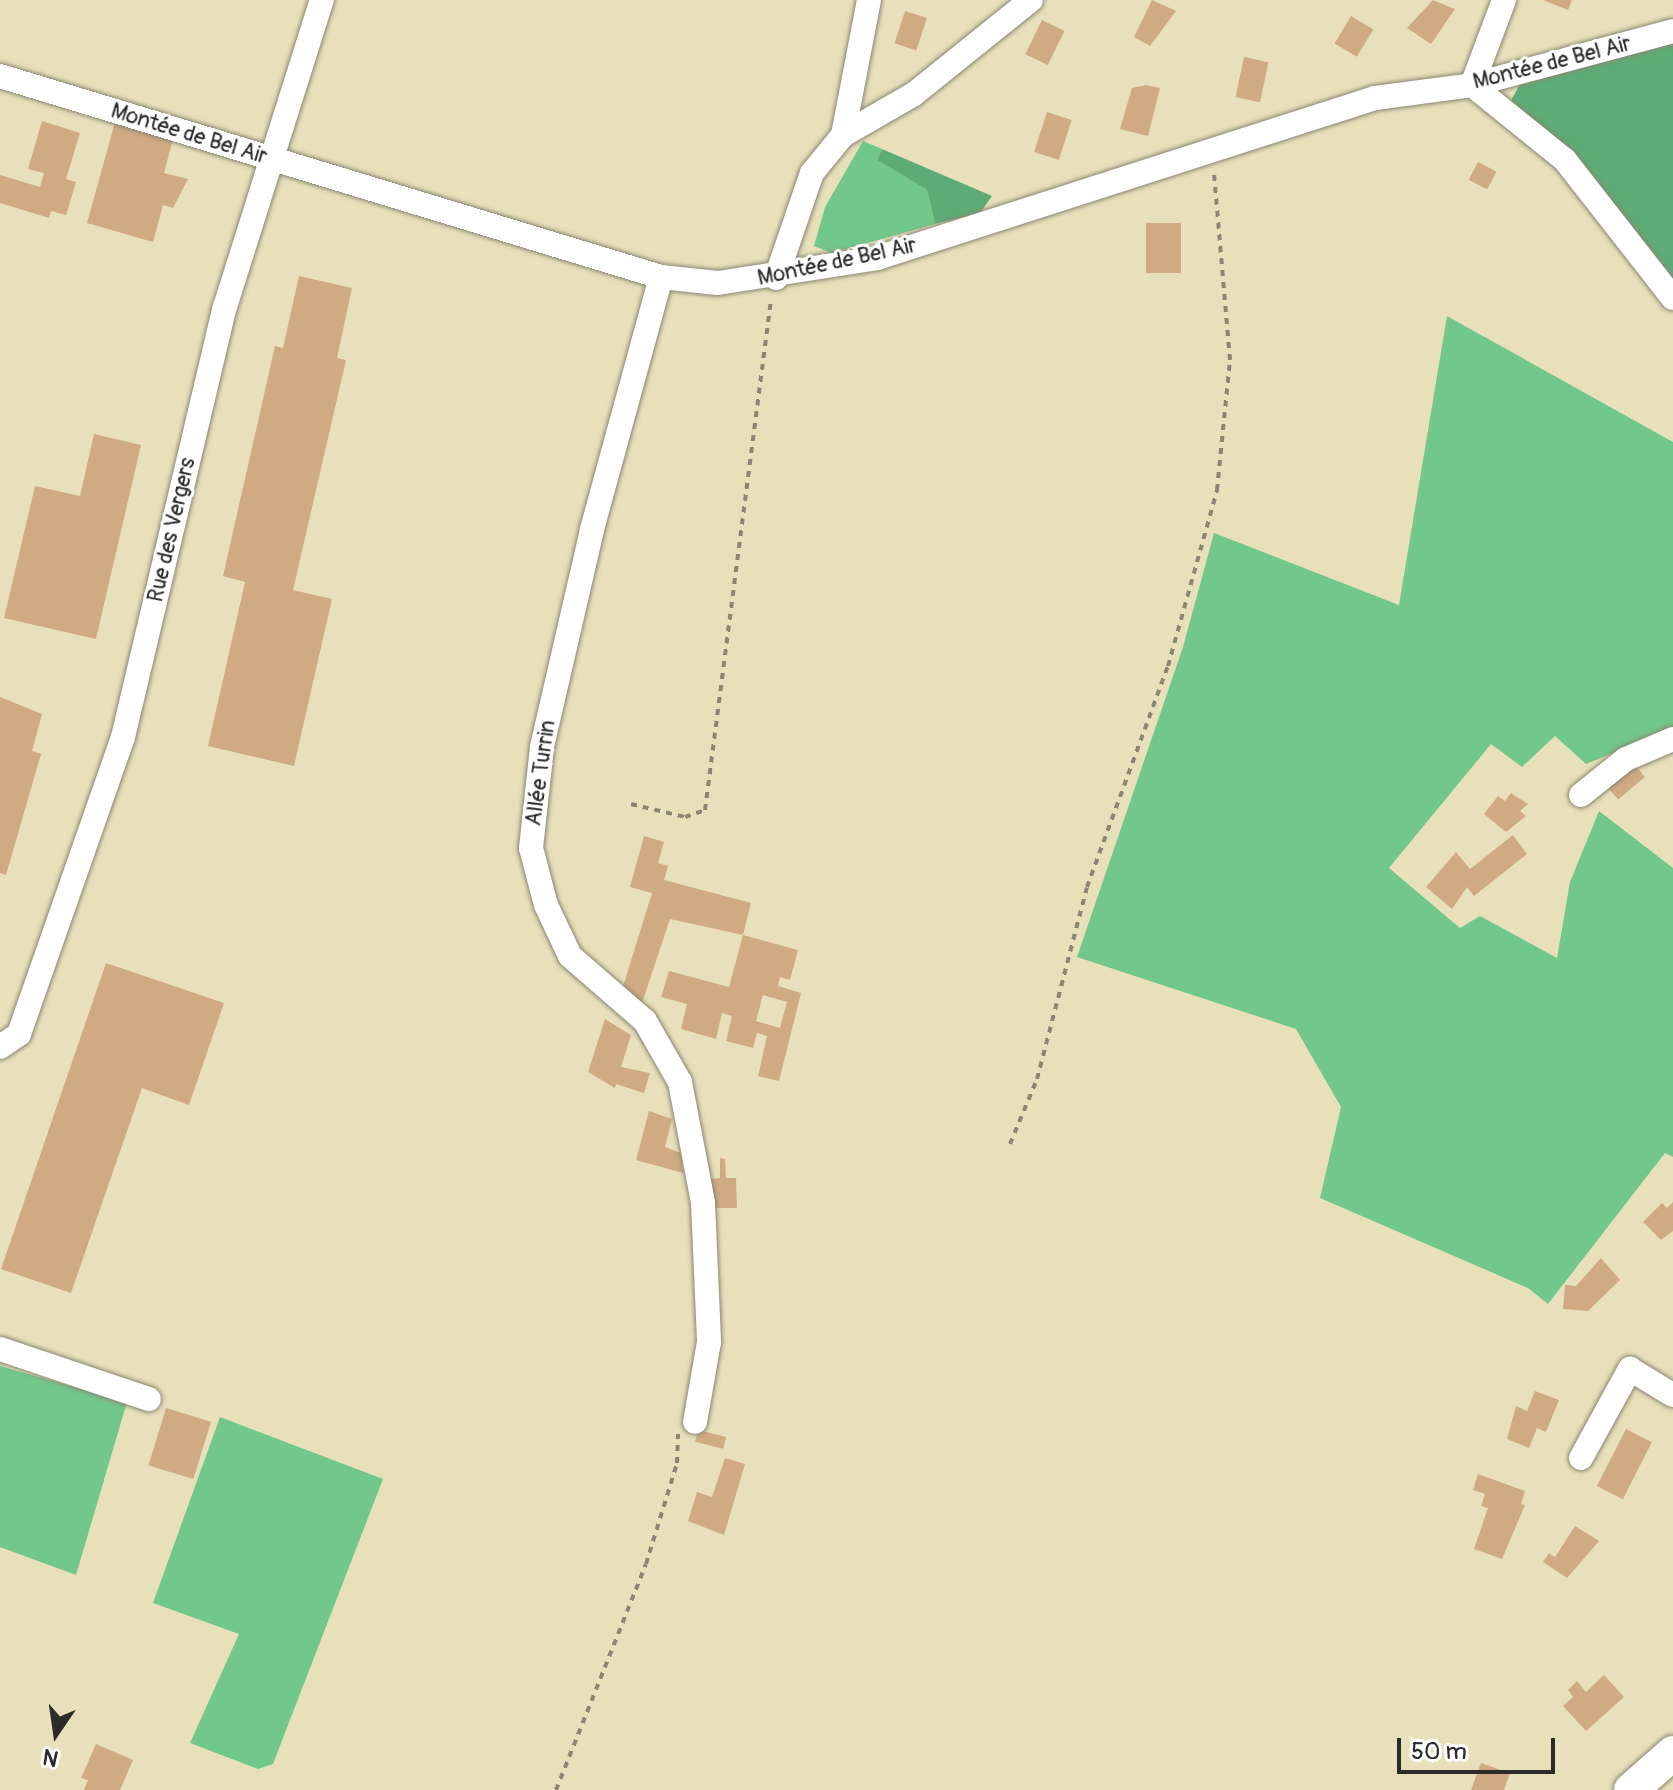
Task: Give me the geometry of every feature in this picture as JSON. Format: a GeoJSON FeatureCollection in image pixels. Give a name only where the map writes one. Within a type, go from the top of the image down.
{"type":"FeatureCollection","features":[{"type":"Feature","properties":{"kind":"main road"},"geometry":{"type":"LineString","coordinates":[[1631,1790],[1673,1753]]}},
{"type":"Feature","properties":{"kind":"street","name":"Rue des Vergers"},"geometry":{"type":"LineString","coordinates":[[0,1047],[19,1034],[123,737],[225,307],[322,0]]}},
{"type":"Feature","properties":{"kind":"street"},"geometry":{"type":"LineString","coordinates":[[843,135],[869,0]]}},
{"type":"Feature","properties":{"kind":"street"},"geometry":{"type":"LineString","coordinates":[[776,278],[812,173],[843,135],[914,94],[1031,0]]}},
{"type":"Feature","properties":{"kind":"street"},"geometry":{"type":"LineString","coordinates":[[1504,0],[1472,85],[1565,160],[1673,298]]}},
{"type":"Feature","properties":{"kind":"street","name":"Montée de Bel Air"},"geometry":{"type":"LineString","coordinates":[[0,76],[661,277],[718,283],[776,278],[877,258],[1213,154],[1375,98],[1472,85],[1673,31]]}},
{"type":"Feature","properties":{"kind":"street","name":"Allée Turrin"},"geometry":{"type":"LineString","coordinates":[[661,277],[592,530],[542,747],[531,848],[546,905],[570,956],[645,1021],[680,1082],[703,1203],[708,1326],[687,1422]]}},
{"type":"Feature","properties":{"kind":"street"},"geometry":{"type":"LineString","coordinates":[[1581,795],[1626,759],[1673,739]]}},
{"type":"Feature","properties":{"kind":"street"},"geometry":{"type":"LineString","coordinates":[[0,1349],[149,1399]]}},
{"type":"Feature","properties":{"kind":"street"},"geometry":{"type":"LineString","coordinates":[[1581,1458],[1630,1369],[1673,1395]]}},
{"type":"Feature","properties":{"kind":"path"},"geometry":{"type":"LineString","coordinates":[[1010,1144],[1037,1079],[1087,887],[1177,637],[1217,490],[1230,360],[1213,154]]}},
{"type":"Feature","properties":{"kind":"path"},"geometry":{"type":"LineString","coordinates":[[631,804],[685,817],[705,810],[763,336],[776,278]]}},
{"type":"Feature","properties":{"kind":"path"},"geometry":{"type":"LineString","coordinates":[[556,1790],[646,1564],[687,1422]]}},
{"type":"Feature","properties":{"kind":"green space"},"geometry":{"type":"Polygon","coordinates":[[[1673,39],[1673,287],[1507,108],[1520,84],[1673,39]]]}},
{"type":"Feature","properties":{"kind":"green space"},"geometry":{"type":"Polygon","coordinates":[[[863,141],[882,149],[877,160],[927,190],[935,224],[832,253],[814,246],[825,207],[863,141]]]}},
{"type":"Feature","properties":{"kind":"green space"},"geometry":{"type":"Polygon","coordinates":[[[882,149],[992,196],[980,213],[935,224],[927,190],[877,160],[882,149]]]}},
{"type":"Feature","properties":{"kind":"green space"},"geometry":{"type":"Polygon","coordinates":[[[1447,316],[1673,442],[1673,729],[1586,764],[1555,736],[1522,767],[1491,744],[1389,868],[1460,928],[1480,916],[1557,958],[1570,882],[1599,811],[1673,868],[1673,1157],[1665,1153],[1548,1304],[1528,1288],[1320,1198],[1341,1107],[1296,1029],[1077,957],[1183,647],[1214,533],[1399,605],[1447,316]]]}},
{"type":"Feature","properties":{"kind":"green space"},"geometry":{"type":"Polygon","coordinates":[[[0,1366],[127,1402],[76,1575],[0,1547],[0,1366]]]}},
{"type":"Feature","properties":{"kind":"green space"},"geometry":{"type":"Polygon","coordinates":[[[220,1417],[383,1479],[273,1764],[258,1769],[190,1743],[239,1634],[153,1603],[220,1417]]]}},
{"type":"Feature","properties":{"kind":"building"},"geometry":{"type":"Polygon","coordinates":[[[1152,0],[1176,11],[1150,46],[1134,37],[1152,0]]]}},
{"type":"Feature","properties":{"kind":"building"},"geometry":{"type":"Polygon","coordinates":[[[1433,0],[1455,9],[1431,44],[1407,28],[1433,0]]]}},
{"type":"Feature","properties":{"kind":"building"},"geometry":{"type":"Polygon","coordinates":[[[1543,0],[1572,0],[1568,10],[1543,0]]]}},
{"type":"Feature","properties":{"kind":"building"},"geometry":{"type":"Polygon","coordinates":[[[905,11],[927,18],[916,50],[894,43],[905,11]]]}},
{"type":"Feature","properties":{"kind":"building"},"geometry":{"type":"Polygon","coordinates":[[[1351,16],[1373,29],[1357,57],[1335,43],[1351,16]]]}},
{"type":"Feature","properties":{"kind":"building"},"geometry":{"type":"Polygon","coordinates":[[[1042,20],[1064,31],[1048,65],[1025,54],[1042,20]]]}},
{"type":"Feature","properties":{"kind":"building"},"geometry":{"type":"Polygon","coordinates":[[[1244,57],[1268,62],[1260,102],[1235,97],[1244,57]]]}},
{"type":"Feature","properties":{"kind":"building"},"geometry":{"type":"Polygon","coordinates":[[[1146,85],[1160,88],[1148,136],[1120,129],[1132,88],[1146,85]]]}},
{"type":"Feature","properties":{"kind":"building"},"geometry":{"type":"Polygon","coordinates":[[[1047,112],[1072,120],[1059,160],[1034,152],[1047,112]]]}},
{"type":"Feature","properties":{"kind":"building"},"geometry":{"type":"Polygon","coordinates":[[[42,121],[80,133],[66,179],[76,182],[66,215],[51,211],[49,218],[0,203],[0,175],[40,187],[44,173],[28,169],[42,121]]]}},
{"type":"Feature","properties":{"kind":"building"},"geometry":{"type":"Polygon","coordinates":[[[115,122],[173,139],[164,173],[188,179],[173,208],[163,205],[153,242],[87,223],[115,122]]]}},
{"type":"Feature","properties":{"kind":"building"},"geometry":{"type":"Polygon","coordinates":[[[1478,162],[1497,172],[1487,190],[1469,180],[1478,162]]]}},
{"type":"Feature","properties":{"kind":"building"},"geometry":{"type":"Polygon","coordinates":[[[1146,223],[1181,223],[1181,273],[1146,273],[1146,223]]]}},
{"type":"Feature","properties":{"kind":"building"},"geometry":{"type":"Polygon","coordinates":[[[299,276],[352,288],[337,358],[346,360],[293,590],[332,599],[294,766],[208,746],[245,582],[223,576],[275,346],[283,348],[299,276]]]}},
{"type":"Feature","properties":{"kind":"building"},"geometry":{"type":"Polygon","coordinates":[[[94,434],[141,445],[96,639],[4,618],[35,486],[80,496],[94,434]]]}},
{"type":"Feature","properties":{"kind":"building"},"geometry":{"type":"Polygon","coordinates":[[[0,697],[42,714],[32,751],[41,754],[6,875],[0,873],[0,697]]]}},
{"type":"Feature","properties":{"kind":"building"},"geometry":{"type":"Polygon","coordinates":[[[1634,764],[1645,777],[1618,800],[1607,786],[1634,764]]]}},
{"type":"Feature","properties":{"kind":"building"},"geometry":{"type":"Polygon","coordinates":[[[1511,793],[1528,804],[1520,811],[1526,816],[1506,832],[1484,814],[1498,796],[1505,801],[1511,793]]]}},
{"type":"Feature","properties":{"kind":"building"},"geometry":{"type":"Polygon","coordinates":[[[1513,835],[1527,854],[1474,896],[1467,887],[1452,909],[1426,887],[1456,852],[1470,869],[1513,835]]]}},
{"type":"Feature","properties":{"kind":"building"},"geometry":{"type":"Polygon","coordinates":[[[644,836],[664,842],[658,863],[668,866],[664,880],[751,903],[743,935],[670,919],[641,1006],[621,993],[652,893],[630,887],[644,836]]]}},
{"type":"Feature","properties":{"kind":"building"},"geometry":{"type":"Polygon","coordinates":[[[743,935],[798,950],[790,980],[780,977],[778,986],[801,993],[779,1081],[758,1076],[767,1036],[757,1033],[753,1048],[726,1041],[732,1016],[722,1013],[716,1039],[681,1029],[687,1004],[661,997],[669,971],[729,987],[743,935]],[[763,995],[756,1021],[780,1028],[787,1002],[763,995]]]}},
{"type":"Feature","properties":{"kind":"building"},"geometry":{"type":"Polygon","coordinates":[[[106,963],[224,1003],[189,1105],[142,1088],[71,1293],[1,1269],[106,963]]]}},
{"type":"Feature","properties":{"kind":"building"},"geometry":{"type":"Polygon","coordinates":[[[605,1019],[631,1035],[621,1067],[650,1073],[644,1093],[616,1084],[615,1088],[588,1072],[605,1019]]]}},
{"type":"Feature","properties":{"kind":"building"},"geometry":{"type":"Polygon","coordinates":[[[649,1111],[672,1119],[665,1147],[681,1153],[683,1173],[636,1160],[649,1111]]]}},
{"type":"Feature","properties":{"kind":"building"},"geometry":{"type":"Polygon","coordinates":[[[720,1158],[725,1159],[726,1178],[736,1178],[737,1208],[712,1208],[711,1179],[720,1178],[720,1158]]]}},
{"type":"Feature","properties":{"kind":"building"},"geometry":{"type":"Polygon","coordinates":[[[1673,1202],[1673,1231],[1661,1240],[1643,1222],[1662,1203],[1667,1208],[1673,1202]]]}},
{"type":"Feature","properties":{"kind":"building"},"geometry":{"type":"Polygon","coordinates":[[[1601,1258],[1620,1280],[1588,1311],[1563,1309],[1565,1285],[1576,1286],[1601,1258]]]}},
{"type":"Feature","properties":{"kind":"building"},"geometry":{"type":"Polygon","coordinates":[[[1535,1391],[1559,1400],[1546,1432],[1537,1428],[1529,1448],[1507,1439],[1516,1406],[1527,1411],[1535,1391]]]}},
{"type":"Feature","properties":{"kind":"building"},"geometry":{"type":"Polygon","coordinates":[[[166,1408],[211,1422],[193,1479],[148,1465],[166,1408]]]}},
{"type":"Feature","properties":{"kind":"building"},"geometry":{"type":"Polygon","coordinates":[[[1626,1429],[1652,1442],[1623,1499],[1597,1486],[1626,1429]]]}},
{"type":"Feature","properties":{"kind":"building"},"geometry":{"type":"Polygon","coordinates":[[[698,1430],[726,1437],[723,1449],[695,1442],[698,1430]]]}},
{"type":"Feature","properties":{"kind":"building"},"geometry":{"type":"Polygon","coordinates":[[[725,1458],[745,1464],[724,1535],[688,1521],[697,1492],[712,1497],[725,1458]]]}},
{"type":"Feature","properties":{"kind":"building"},"geometry":{"type":"Polygon","coordinates":[[[1478,1474],[1525,1491],[1521,1504],[1525,1505],[1502,1559],[1474,1549],[1488,1508],[1481,1506],[1485,1494],[1473,1490],[1478,1474]]]}},
{"type":"Feature","properties":{"kind":"building"},"geometry":{"type":"Polygon","coordinates":[[[1575,1526],[1599,1541],[1567,1578],[1543,1562],[1549,1553],[1555,1557],[1575,1526]]]}},
{"type":"Feature","properties":{"kind":"building"},"geometry":{"type":"Polygon","coordinates":[[[1604,1675],[1624,1697],[1586,1731],[1563,1706],[1573,1697],[1568,1690],[1577,1681],[1586,1692],[1604,1675]]]}},
{"type":"Feature","properties":{"kind":"building"},"geometry":{"type":"Polygon","coordinates":[[[96,1744],[133,1760],[120,1790],[84,1790],[88,1780],[81,1778],[96,1744]]]}},
{"type":"Feature","properties":{"kind":"building"},"geometry":{"type":"Polygon","coordinates":[[[1481,1763],[1510,1773],[1504,1790],[1471,1790],[1481,1763]]]}}]}
